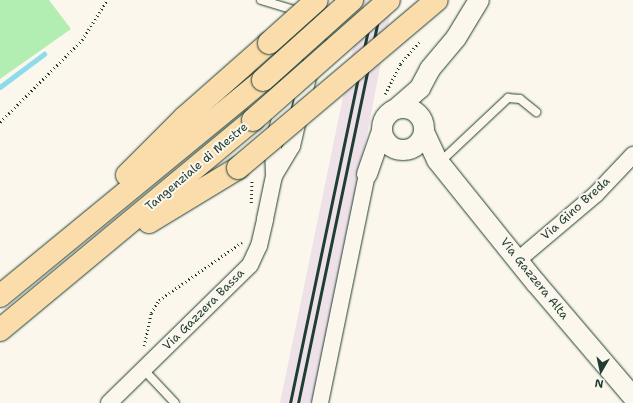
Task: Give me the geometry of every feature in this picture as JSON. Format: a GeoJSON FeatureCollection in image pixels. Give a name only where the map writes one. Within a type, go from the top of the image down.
{"type":"FeatureCollection","features":[{"type":"Feature","properties":{"kind":"highway","name":"Tangenziale di Mestre"},"geometry":{"type":"LineString","coordinates":[[0,296],[263,80],[352,0]]}},
{"type":"Feature","properties":{"kind":"highway","name":"Tangenziale di Mestre"},"geometry":{"type":"LineString","coordinates":[[0,330],[253,120],[389,0]]}},
{"type":"Feature","properties":{"kind":"highway"},"geometry":{"type":"LineString","coordinates":[[85,261],[245,171],[437,0]]}},
{"type":"Feature","properties":{"kind":"highway"},"geometry":{"type":"LineString","coordinates":[[32,270],[184,118],[311,4]]}},
{"type":"Feature","properties":{"kind":"street","name":"Via Gazzera Bassa"},"geometry":{"type":"LineString","coordinates":[[274,176],[292,146],[326,0]]}},
{"type":"Feature","properties":{"kind":"street"},"geometry":{"type":"LineString","coordinates":[[367,174],[402,150],[421,141],[423,125],[420,88],[430,69],[456,38],[479,0]]}},
{"type":"Feature","properties":{"kind":"street","name":"Via Gazzera Bassa"},"geometry":{"type":"LineString","coordinates":[[109,403],[250,265],[259,246],[274,176],[273,147],[311,4]]}},
{"type":"Feature","properties":{"kind":"street"},"geometry":{"type":"LineString","coordinates":[[320,403],[367,174],[382,131],[389,104],[420,88]]}},
{"type":"Feature","properties":{"kind":"street"},"geometry":{"type":"LineString","coordinates":[[389,104],[414,111],[423,125]]}},
{"type":"Feature","properties":{"kind":"street","name":"Via Gazzera Alta"},"geometry":{"type":"LineString","coordinates":[[423,125],[438,161],[518,260],[633,397]]}},
{"type":"Feature","properties":{"kind":"street"},"geometry":{"type":"LineString","coordinates":[[382,131],[386,143],[402,150],[438,161]]}},
{"type":"Feature","properties":{"kind":"street","name":"Via Gino Breda"},"geometry":{"type":"LineString","coordinates":[[518,260],[596,194],[633,155]]}},
{"type":"Feature","properties":{"kind":"lane"},"geometry":{"type":"LineString","coordinates":[[261,0],[311,4]]}},
{"type":"Feature","properties":{"kind":"lane"},"geometry":{"type":"LineString","coordinates":[[438,161],[508,98],[520,99],[536,112]]}},
{"type":"Feature","properties":{"kind":"lane"},"geometry":{"type":"LineString","coordinates":[[144,370],[175,403]]}},
{"type":"Feature","properties":{"kind":"path"},"geometry":{"type":"LineString","coordinates":[[0,122],[38,87],[82,40],[107,0]]}},
{"type":"Feature","properties":{"kind":"path"},"geometry":{"type":"LineString","coordinates":[[389,104],[400,64],[424,37]]}},
{"type":"Feature","properties":{"kind":"path"},"geometry":{"type":"LineString","coordinates":[[245,171],[251,208]]}},
{"type":"Feature","properties":{"kind":"path"},"geometry":{"type":"LineString","coordinates":[[144,349],[151,313],[159,300],[240,244],[246,236]]}},
{"type":"Feature","properties":{"kind":"shaded area"},"geometry":{"type":"Polygon","coordinates":[[[363,0],[393,0],[332,317],[314,403],[280,403],[363,0]]]}},
{"type":"Feature","properties":{"kind":"green space"},"geometry":{"type":"Polygon","coordinates":[[[0,0],[49,0],[71,29],[0,79],[0,0]]]}},
{"type":"Feature","properties":{"kind":"waterway"},"geometry":{"type":"LineString","coordinates":[[0,87],[44,54]]}},
{"type":"Feature","properties":{"kind":"railway"},"geometry":{"type":"LineString","coordinates":[[290,403],[374,0]]}},
{"type":"Feature","properties":{"kind":"railway"},"geometry":{"type":"LineString","coordinates":[[298,403],[382,0]]}}]}
